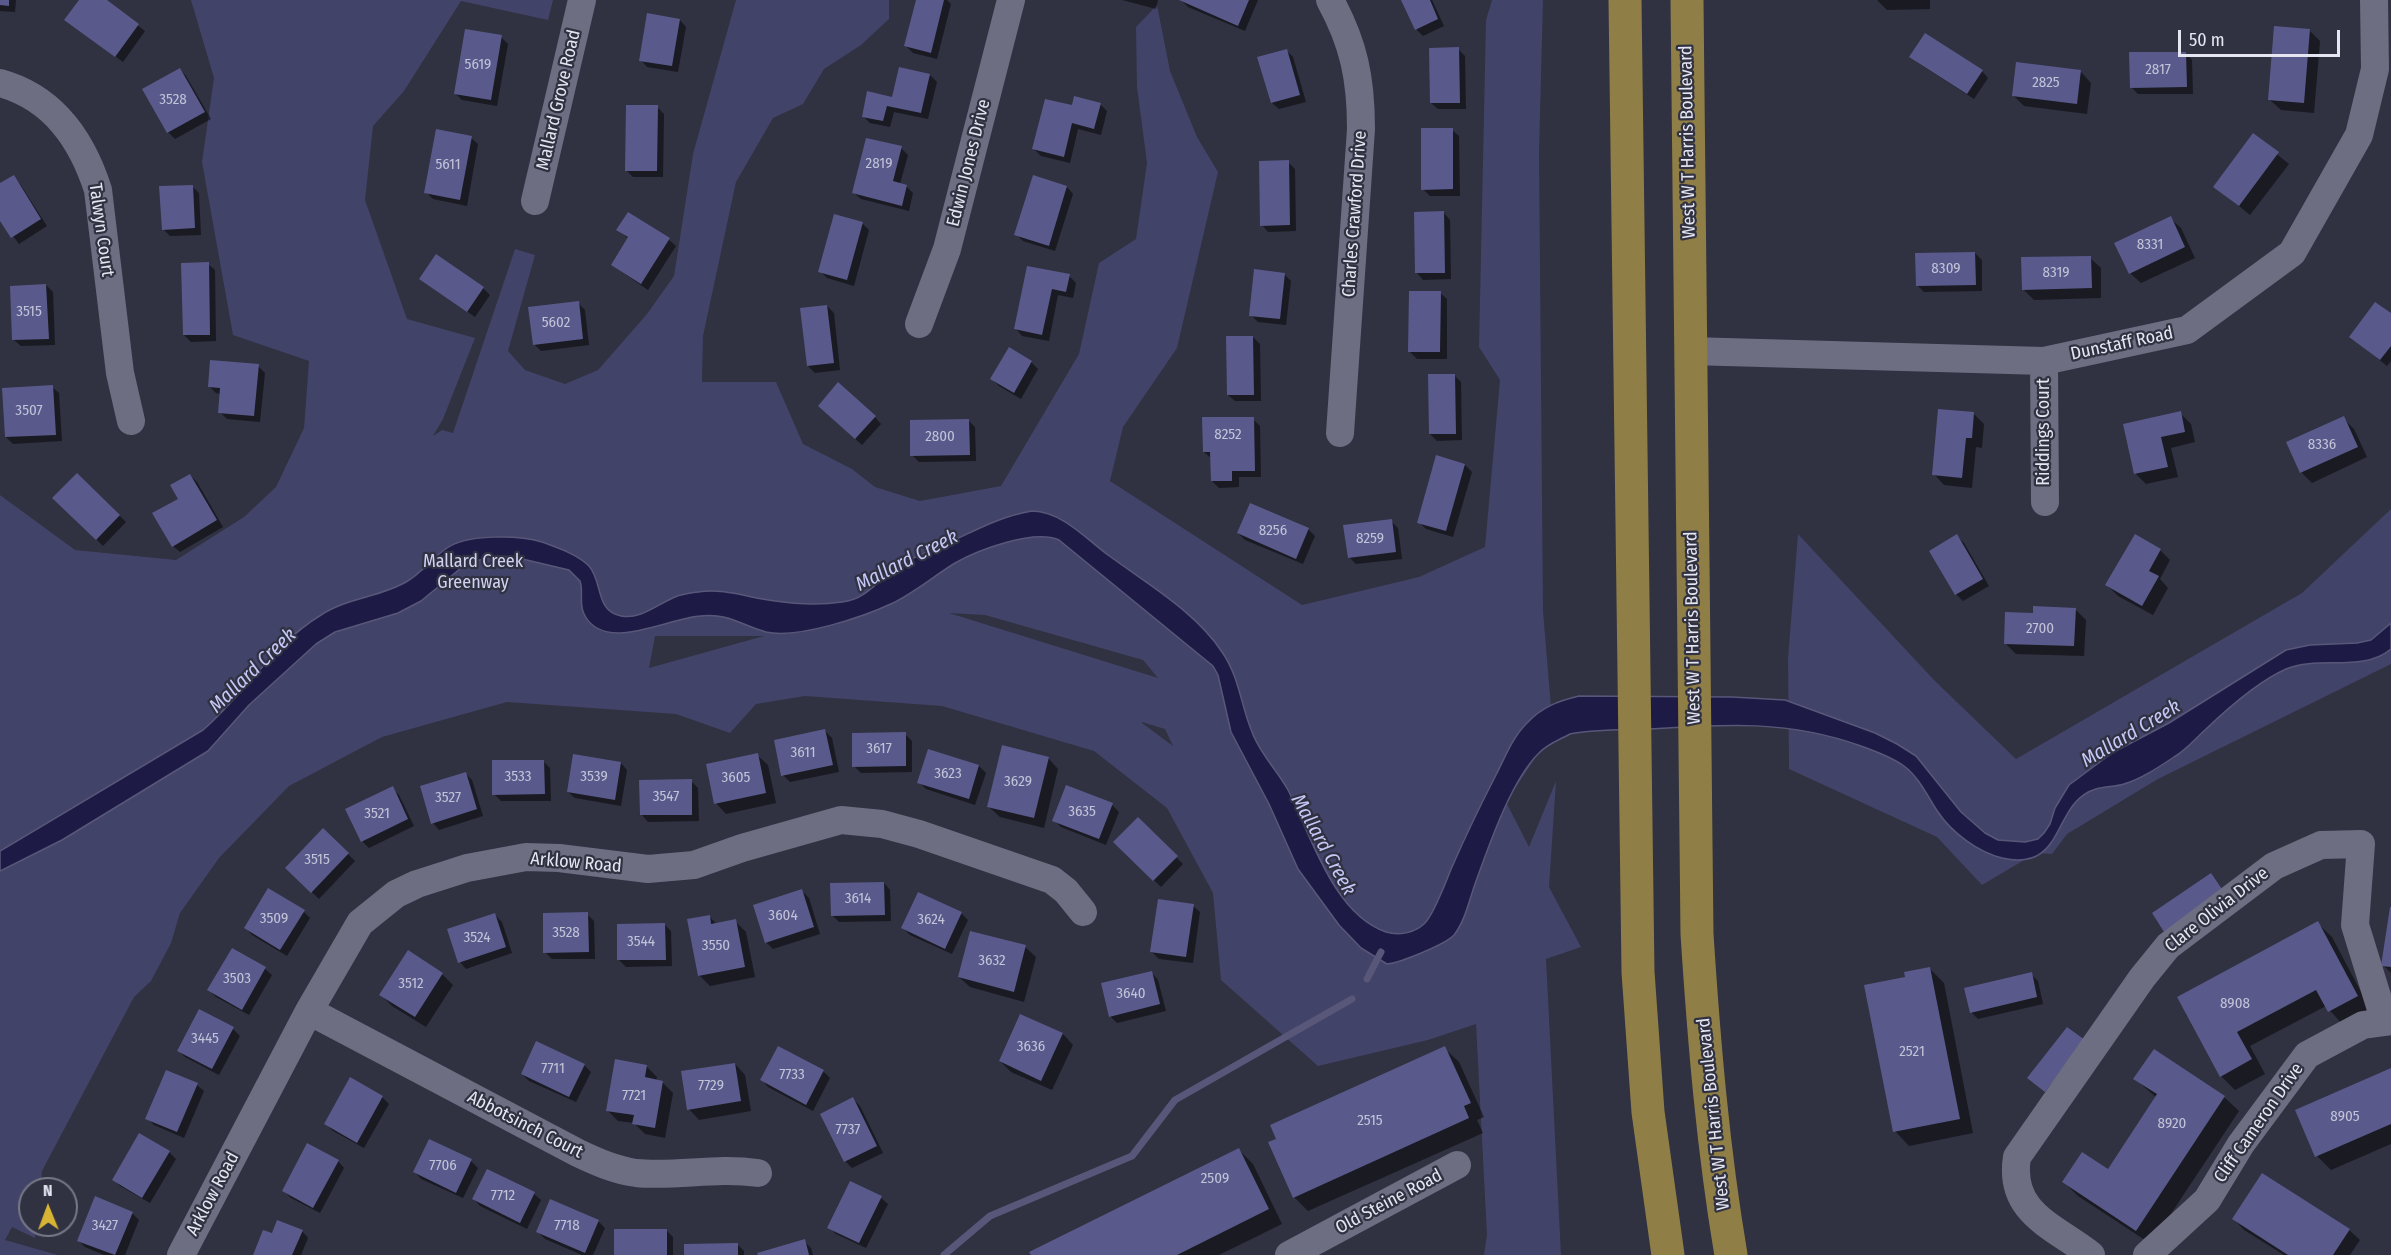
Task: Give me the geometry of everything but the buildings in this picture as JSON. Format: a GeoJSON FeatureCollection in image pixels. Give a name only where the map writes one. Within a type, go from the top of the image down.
{"type":"FeatureCollection","features":[{"type":"Feature","properties":{"kind":"main road"},"geometry":{"type":"LineString","coordinates":[[1625,0],[1637,960],[1648,1112],[1668,1255]]}},
{"type":"Feature","properties":{"kind":"main road","name":"West W T Harris Boulevard"},"geometry":{"type":"LineString","coordinates":[[1687,0],[1697,934],[1708,1083],[1718,1172],[1731,1255]]}},
{"type":"Feature","properties":{"kind":"street","name":"Mallard Grove Road"},"geometry":{"type":"LineString","coordinates":[[536,201],[582,0]]}},
{"type":"Feature","properties":{"kind":"street","name":"Edwin Jones Drive"},"geometry":{"type":"LineString","coordinates":[[919,324],[947,249],[1011,0]]}},
{"type":"Feature","properties":{"kind":"street","name":"Charles Crawford Drive"},"geometry":{"type":"LineString","coordinates":[[1330,0],[1343,24],[1355,57],[1361,93],[1361,129],[1340,433]]}},
{"type":"Feature","properties":{"kind":"street","name":"Dunstaff Road"},"geometry":{"type":"LineString","coordinates":[[1690,351],[2044,361],[2187,330],[2292,253],[2359,135],[2375,69],[2374,0]]}},
{"type":"Feature","properties":{"kind":"street","name":"Talwyn Court"},"geometry":{"type":"LineString","coordinates":[[0,83],[29,94],[42,103],[74,135],[89,162],[98,190],[120,373],[131,421]]}},
{"type":"Feature","properties":{"kind":"street","name":"Riddings Court"},"geometry":{"type":"LineString","coordinates":[[2044,361],[2045,502]]}},
{"type":"Feature","properties":{"kind":"street","name":"Arklow Road"},"geometry":{"type":"LineString","coordinates":[[181,1255],[309,1011],[360,923],[396,894],[446,874],[515,859],[558,858],[625,868],[667,869],[694,865],[742,848],[841,820],[862,821],[919,834],[1052,880],[1066,891],[1083,912]]}},
{"type":"Feature","properties":{"kind":"street","name":"Clare Olivia Drive"},"geometry":{"type":"LineString","coordinates":[[2091,1255],[2032,1213],[2022,1198],[2014,1175],[2017,1157],[2142,978],[2168,946],[2183,933],[2274,866],[2321,845],[2361,844],[2355,925],[2388,1021]]}},
{"type":"Feature","properties":{"kind":"street","name":"Abbotsinch Court"},"geometry":{"type":"LineString","coordinates":[[309,1011],[578,1153],[612,1168],[656,1174],[718,1169],[758,1173]]}},
{"type":"Feature","properties":{"kind":"street","name":"Cliff Cameron Drive"},"geometry":{"type":"LineString","coordinates":[[2147,1255],[2206,1200],[2241,1144],[2307,1055],[2363,1025],[2388,1021]]}},
{"type":"Feature","properties":{"kind":"street","name":"Old Steine Road"},"geometry":{"type":"LineString","coordinates":[[1303,1252],[1457,1165]]}},
{"type":"Feature","properties":{"kind":"green space","name":"Mallard Creek Greenway"},"geometry":{"type":"Polygon","coordinates":[[[191,0],[553,0],[548,20],[461,1],[404,91],[373,126],[365,200],[407,319],[475,338],[443,419],[433,436],[442,430],[453,433],[515,249],[535,255],[508,351],[525,370],[565,384],[598,370],[647,314],[674,276],[693,154],[736,0],[889,0],[889,19],[861,45],[824,69],[803,104],[773,118],[736,182],[703,336],[702,382],[776,382],[803,444],[852,469],[875,487],[920,501],[1001,486],[1079,354],[1099,263],[1136,239],[1147,163],[1137,87],[1136,27],[1157,5],[1170,71],[1197,137],[1218,172],[1177,348],[1123,427],[1110,481],[1302,605],[1419,577],[1485,547],[1500,380],[1479,347],[1486,20],[1492,0],[1543,0],[1539,153],[1543,611],[1553,731],[1506,802],[1529,847],[1556,781],[1549,887],[1581,947],[1546,959],[1561,1255],[1484,1255],[1487,1235],[1476,1024],[1428,1040],[1318,1066],[1221,980],[1213,893],[1167,808],[1094,751],[942,706],[805,696],[756,704],[730,733],[676,714],[507,702],[382,737],[289,786],[219,858],[180,913],[171,943],[151,981],[134,997],[42,1171],[41,1177],[18,1177],[18,1230],[12,1227],[5,1240],[58,1255],[0,1255],[0,495],[75,550],[176,560],[244,517],[276,487],[304,428],[309,361],[233,335],[202,162],[214,78],[191,0]],[[949,613],[1158,678],[1143,660],[985,615],[949,613]],[[655,636],[649,668],[764,636],[655,636]],[[1142,723],[1173,746],[1165,729],[1142,723]]]}},
{"type":"Feature","properties":{"kind":"green space"},"geometry":{"type":"Polygon","coordinates":[[[2391,509],[2391,664],[2158,779],[2067,834],[2052,854],[2036,853],[1982,885],[1937,837],[1789,769],[1788,658],[1798,534],[1934,680],[2016,759],[2302,593],[2391,509]]]}},
{"type":"Feature","properties":{"kind":"shaded area"},"geometry":{"type":"Polygon","coordinates":[[[1032,511],[1054,516],[1073,527],[1170,599],[1211,637],[1228,661],[1255,740],[1288,790],[1315,850],[1338,891],[1352,909],[1368,923],[1396,934],[1416,930],[1428,920],[1474,820],[1518,734],[1538,713],[1551,705],[1571,698],[1579,696],[1732,697],[1785,700],[1875,733],[1897,744],[1916,756],[1961,812],[1985,833],[1998,840],[2025,842],[2038,839],[2044,833],[2069,785],[2112,753],[2169,723],[2286,650],[2310,645],[2357,643],[2371,640],[2391,623],[2391,649],[2367,660],[2299,665],[2276,674],[2244,696],[2183,751],[2162,765],[2130,782],[2096,789],[2082,796],[2071,807],[2048,846],[2038,855],[2023,860],[1993,855],[1958,834],[1938,812],[1919,781],[1904,766],[1878,752],[1834,738],[1782,728],[1731,725],[1600,730],[1570,734],[1542,750],[1519,780],[1501,815],[1464,917],[1454,935],[1422,953],[1387,964],[1361,948],[1339,925],[1298,869],[1269,804],[1231,732],[1218,675],[1213,666],[1059,540],[1035,537],[1006,542],[955,563],[909,594],[880,609],[812,630],[779,633],[766,632],[719,616],[687,618],[638,631],[607,632],[595,627],[585,616],[580,581],[569,570],[514,557],[496,556],[467,563],[421,601],[398,613],[335,632],[316,644],[249,705],[208,751],[62,840],[0,871],[0,851],[203,730],[288,640],[304,627],[331,609],[406,582],[456,543],[480,538],[507,537],[542,542],[561,549],[589,566],[607,608],[613,613],[628,617],[642,614],[678,596],[708,591],[728,592],[783,602],[826,604],[851,600],[866,593],[891,571],[910,560],[999,520],[1032,511]]]}},
{"type":"Feature","properties":{"kind":"waterway"},"geometry":{"type":"LineString","coordinates":[[1367,979],[1381,952]]}},
{"type":"Feature","properties":{"kind":"waterway"},"geometry":{"type":"LineString","coordinates":[[944,1255],[990,1216],[1132,1156],[1175,1100],[1352,999]]}},
{"type":"Feature","properties":{"kind":"water label","name":"Mallard Creek"},"geometry":{"type":"Point","coordinates":[907,561]}},
{"type":"Feature","properties":{"kind":"water label","name":"Mallard Creek"},"geometry":{"type":"Point","coordinates":[253,671]}},
{"type":"Feature","properties":{"kind":"water label","name":"Mallard Creek"},"geometry":{"type":"Point","coordinates":[2131,734]}},
{"type":"Feature","properties":{"kind":"water label","name":"Mallard Creek"},"geometry":{"type":"Point","coordinates":[1323,845]}}]}
